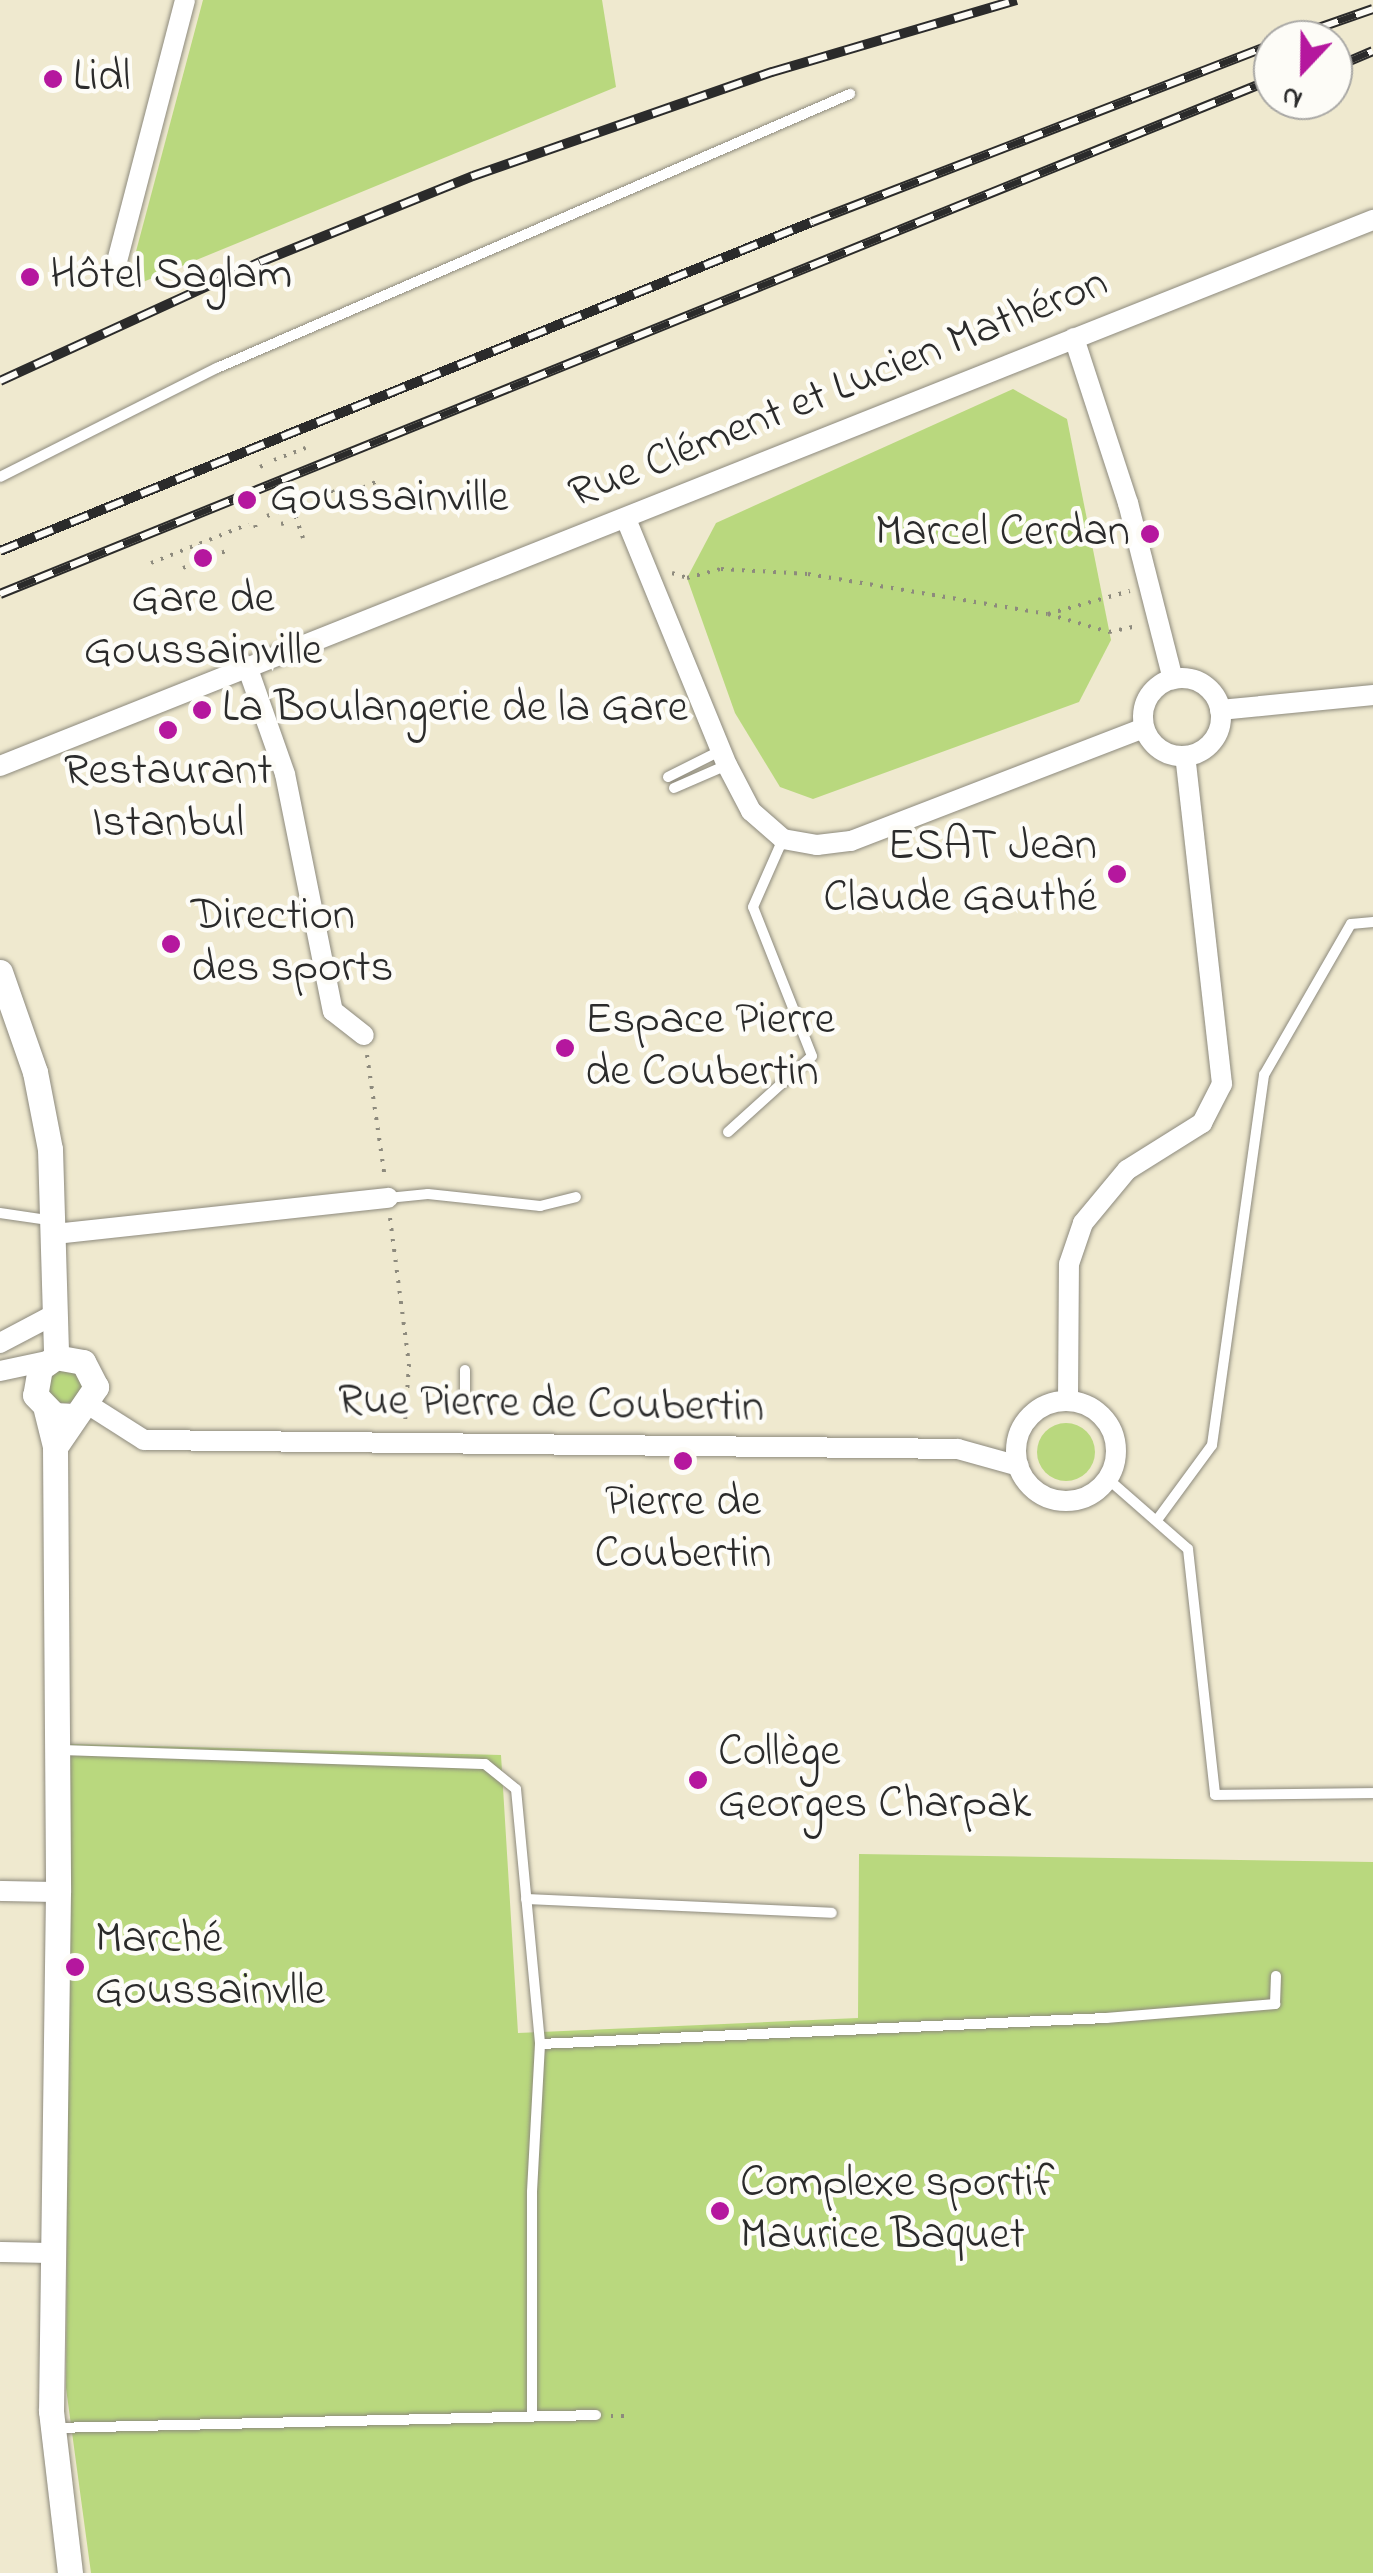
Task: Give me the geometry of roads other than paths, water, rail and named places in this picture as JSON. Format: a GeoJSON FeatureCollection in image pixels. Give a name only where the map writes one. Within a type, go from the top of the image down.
{"type":"FeatureCollection","features":[{"type":"Feature","properties":{"kind":"street"},"geometry":{"type":"LineString","coordinates":[[115,268],[185,0]]}},
{"type":"Feature","properties":{"kind":"street","name":"Rue Clément et Lucien Mathéron"},"geometry":{"type":"LineString","coordinates":[[0,766],[1373,220]]}},
{"type":"Feature","properties":{"kind":"street"},"geometry":{"type":"LineString","coordinates":[[1074,338],[1173,679]]}},
{"type":"Feature","properties":{"kind":"street"},"geometry":{"type":"LineString","coordinates":[[626,519],[724,758],[750,811],[783,839],[816,845],[851,841],[1144,728]]}},
{"type":"Feature","properties":{"kind":"street"},"geometry":{"type":"LineString","coordinates":[[247,666],[285,774],[332,1011],[364,1035]]}},
{"type":"Feature","properties":{"kind":"street"},"geometry":{"type":"LineString","coordinates":[[1173,679],[1208,688],[1220,710],[1216,735],[1185,756],[1160,749],[1144,728],[1145,703],[1173,679]]}},
{"type":"Feature","properties":{"kind":"street"},"geometry":{"type":"LineString","coordinates":[[1220,710],[1373,696]]}},
{"type":"Feature","properties":{"kind":"street"},"geometry":{"type":"LineString","coordinates":[[1068,1401],[1069,1264],[1083,1223],[1126,1170],[1202,1124],[1222,1084],[1185,756]]}},
{"type":"Feature","properties":{"kind":"street"},"geometry":{"type":"LineString","coordinates":[[0,972],[34,1072],[50,1149],[56,1314],[51,1359],[34,1386]]}},
{"type":"Feature","properties":{"kind":"street"},"geometry":{"type":"LineString","coordinates":[[54,1227],[388,1198]]}},
{"type":"Feature","properties":{"kind":"street"},"geometry":{"type":"LineString","coordinates":[[0,1343],[56,1314]]}},
{"type":"Feature","properties":{"kind":"street"},"geometry":{"type":"LineString","coordinates":[[8,1369],[75,1357],[90,1369],[96,1387],[55,1447]]}},
{"type":"Feature","properties":{"kind":"street"},"geometry":{"type":"LineString","coordinates":[[8,1369],[34,1386],[46,1410],[55,1447],[58,1892],[52,2428],[70,2573]]}},
{"type":"Feature","properties":{"kind":"street"},"geometry":{"type":"LineString","coordinates":[[1068,1401],[1096,1411],[1114,1435],[1108,1479],[1097,1490],[1067,1501],[1037,1491],[1019,1466],[1026,1421],[1038,1409],[1068,1401]]}},
{"type":"Feature","properties":{"kind":"street"},"geometry":{"type":"LineString","coordinates":[[46,1410],[81,1411]]}},
{"type":"Feature","properties":{"kind":"street","name":"Rue Pierre de Coubertin"},"geometry":{"type":"LineString","coordinates":[[81,1411],[144,1440],[958,1450],[1019,1466]]}},
{"type":"Feature","properties":{"kind":"street"},"geometry":{"type":"LineString","coordinates":[[0,1891],[58,1892]]}},
{"type":"Feature","properties":{"kind":"street"},"geometry":{"type":"LineString","coordinates":[[0,2252],[51,2252]]}},
{"type":"Feature","properties":{"kind":"lane"},"geometry":{"type":"LineString","coordinates":[[0,477],[234,360],[850,94]]}},
{"type":"Feature","properties":{"kind":"lane"},"geometry":{"type":"LineString","coordinates":[[671,782],[724,758]]}},
{"type":"Feature","properties":{"kind":"lane"},"geometry":{"type":"LineString","coordinates":[[728,1132],[812,1056],[754,907],[783,839]]}},
{"type":"Feature","properties":{"kind":"lane"},"geometry":{"type":"LineString","coordinates":[[1157,1520],[1212,1446],[1264,1075],[1351,924],[1373,922]]}},
{"type":"Feature","properties":{"kind":"lane"},"geometry":{"type":"LineString","coordinates":[[388,1198],[428,1194],[540,1206],[576,1197]]}},
{"type":"Feature","properties":{"kind":"lane"},"geometry":{"type":"LineString","coordinates":[[0,1213],[54,1227]]}},
{"type":"Feature","properties":{"kind":"lane"},"geometry":{"type":"LineString","coordinates":[[465,1405],[466,1370]]}},
{"type":"Feature","properties":{"kind":"lane"},"geometry":{"type":"LineString","coordinates":[[1108,1479],[1188,1549],[1216,1795],[1373,1793]]}},
{"type":"Feature","properties":{"kind":"lane"},"geometry":{"type":"LineString","coordinates":[[58,1750],[485,1764],[516,1788],[540,2044],[532,2192],[532,2416]]}},
{"type":"Feature","properties":{"kind":"lane"},"geometry":{"type":"LineString","coordinates":[[526,1899],[832,1914]]}},
{"type":"Feature","properties":{"kind":"lane"},"geometry":{"type":"LineString","coordinates":[[540,2044],[1106,2018],[1275,2004],[1276,1976]]}},
{"type":"Feature","properties":{"kind":"lane"},"geometry":{"type":"LineString","coordinates":[[52,2428],[596,2415]]}},
{"type":"Feature","properties":{"kind":"railway"},"geometry":{"type":"LineString","coordinates":[[0,381],[260,262],[473,176],[772,72],[1017,0]]}},
{"type":"Feature","properties":{"kind":"railway"},"geometry":{"type":"LineString","coordinates":[[1341,20],[1373,9]]}},
{"type":"Feature","properties":{"kind":"railway"},"geometry":{"type":"LineString","coordinates":[[1353,60],[1373,51]]}},
{"type":"Feature","properties":{"kind":"railway"},"geometry":{"type":"LineString","coordinates":[[0,551],[812,222],[1253,52]]}},
{"type":"Feature","properties":{"kind":"railway"},"geometry":{"type":"LineString","coordinates":[[0,594],[1253,87]]}},
{"type":"Feature","properties":{"kind":"place","name":"Lidl"},"geometry":{"type":"Point","coordinates":[53,79]}},
{"type":"Feature","properties":{"kind":"place","name":"Hôtel Saglam"},"geometry":{"type":"Point","coordinates":[30,277]}},
{"type":"Feature","properties":{"kind":"place","name":"Goussainville"},"geometry":{"type":"Point","coordinates":[247,500]}},
{"type":"Feature","properties":{"kind":"place","name":"Marcel Cerdan"},"geometry":{"type":"Point","coordinates":[1150,534]}},
{"type":"Feature","properties":{"kind":"place","name":"Gare de Goussainville"},"geometry":{"type":"Point","coordinates":[203,558]}},
{"type":"Feature","properties":{"kind":"place","name":"La Boulangerie de la Gare"},"geometry":{"type":"Point","coordinates":[202,710]}},
{"type":"Feature","properties":{"kind":"place","name":"Restaurant Istanbul"},"geometry":{"type":"Point","coordinates":[168,730]}},
{"type":"Feature","properties":{"kind":"place","name":"ESAT Jean Claude Gauthé"},"geometry":{"type":"Point","coordinates":[1117,874]}},
{"type":"Feature","properties":{"kind":"place","name":"Direction des sports"},"geometry":{"type":"Point","coordinates":[171,944]}},
{"type":"Feature","properties":{"kind":"place","name":"Espace Pierre de Coubertin"},"geometry":{"type":"Point","coordinates":[565,1048]}},
{"type":"Feature","properties":{"kind":"place","name":"Pierre de Coubertin"},"geometry":{"type":"Point","coordinates":[683,1461]}},
{"type":"Feature","properties":{"kind":"place","name":"Collège Georges Charpak"},"geometry":{"type":"Point","coordinates":[698,1780]}},
{"type":"Feature","properties":{"kind":"place","name":"Marché Goussainvlle"},"geometry":{"type":"Point","coordinates":[75,1967]}},
{"type":"Feature","properties":{"kind":"place","name":"Complexe sportif Maurice Baquet"},"geometry":{"type":"Point","coordinates":[720,2211]}}]}
